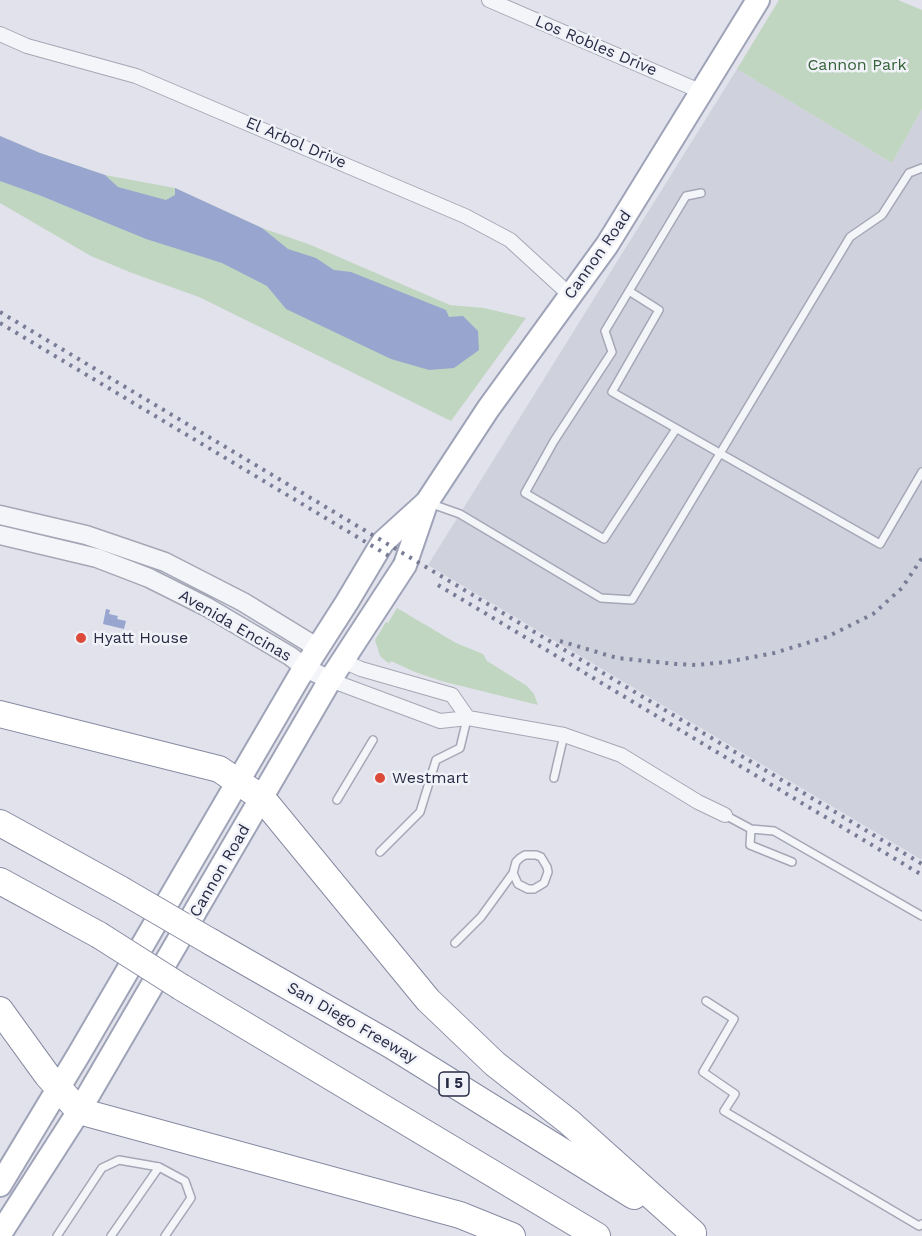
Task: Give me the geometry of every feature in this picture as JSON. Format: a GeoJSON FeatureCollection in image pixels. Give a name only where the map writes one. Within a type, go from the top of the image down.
{"type":"FeatureCollection","features":[{"type":"Feature","properties":{"kind":"highway"},"geometry":{"type":"LineString","coordinates":[[0,714],[219,769],[262,798],[428,1000],[495,1064],[569,1122],[695,1235]]}},
{"type":"Feature","properties":{"kind":"highway","name":"San Diego Freeway"},"geometry":{"type":"LineString","coordinates":[[0,823],[120,889],[391,1045],[695,1235]]}},
{"type":"Feature","properties":{"kind":"highway"},"geometry":{"type":"LineString","coordinates":[[0,881],[99,935],[181,987],[597,1236]]}},
{"type":"Feature","properties":{"kind":"highway"},"geometry":{"type":"LineString","coordinates":[[0,1010],[79,1111],[460,1215],[512,1236]]}},
{"type":"Feature","properties":{"kind":"main road","name":"Cannon Road"},"geometry":{"type":"LineString","coordinates":[[0,1185],[383,542],[427,502],[488,409],[607,245],[758,0]]}},
{"type":"Feature","properties":{"kind":"main road","name":"Cannon Road"},"geometry":{"type":"LineString","coordinates":[[0,1234],[79,1111],[330,680],[409,558],[427,502]]}},
{"type":"Feature","properties":{"kind":"street","name":"Los Robles Drive"},"geometry":{"type":"LineString","coordinates":[[489,0],[702,92]]}},
{"type":"Feature","properties":{"kind":"street","name":"El Arbol Drive"},"geometry":{"type":"LineString","coordinates":[[0,34],[27,46],[136,76],[465,216],[510,240],[570,295]]}},
{"type":"Feature","properties":{"kind":"street","name":"Avenida Encinas"},"geometry":{"type":"LineString","coordinates":[[0,515],[86,535],[165,562],[234,597],[318,648]]}},
{"type":"Feature","properties":{"kind":"street","name":"Avenida Encinas"},"geometry":{"type":"LineString","coordinates":[[0,535],[97,558],[149,578],[207,607],[290,656],[306,668],[330,680],[440,721],[468,718],[564,735],[621,755],[698,802],[724,815]]}},
{"type":"Feature","properties":{"kind":"street"},"geometry":{"type":"LineString","coordinates":[[343,661],[361,669],[452,695],[468,718]]}},
{"type":"Feature","properties":{"kind":"lane"},"geometry":{"type":"LineString","coordinates":[[427,502],[460,514],[601,598],[632,600],[850,237],[882,215],[909,173],[922,168]]}},
{"type":"Feature","properties":{"kind":"lane"},"geometry":{"type":"LineString","coordinates":[[676,429],[604,538],[525,494],[554,441],[612,352],[605,331],[686,196],[701,193]]}},
{"type":"Feature","properties":{"kind":"lane"},"geometry":{"type":"LineString","coordinates":[[629,291],[659,310],[612,392],[880,544],[922,472]]}},
{"type":"Feature","properties":{"kind":"lane"},"geometry":{"type":"LineString","coordinates":[[380,852],[420,812],[436,760],[460,748],[468,718]]}},
{"type":"Feature","properties":{"kind":"lane"},"geometry":{"type":"LineString","coordinates":[[554,778],[564,735]]}},
{"type":"Feature","properties":{"kind":"lane"},"geometry":{"type":"LineString","coordinates":[[337,800],[373,740]]}},
{"type":"Feature","properties":{"kind":"lane"},"geometry":{"type":"LineString","coordinates":[[724,815],[751,830],[774,831],[922,916]]}},
{"type":"Feature","properties":{"kind":"lane"},"geometry":{"type":"LineString","coordinates":[[751,830],[750,845],[792,862]]}},
{"type":"Feature","properties":{"kind":"lane"},"geometry":{"type":"LineString","coordinates":[[455,943],[481,917],[513,873],[519,858],[530,854],[541,857],[548,867],[544,883],[539,887],[528,889],[518,884],[513,873]]}},
{"type":"Feature","properties":{"kind":"lane"},"geometry":{"type":"LineString","coordinates":[[706,1001],[734,1019],[703,1072],[735,1094],[724,1111],[921,1226]]}},
{"type":"Feature","properties":{"kind":"lane"},"geometry":{"type":"LineString","coordinates":[[57,1236],[102,1168],[119,1160],[159,1167],[185,1181],[191,1198],[165,1236]]}},
{"type":"Feature","properties":{"kind":"lane"},"geometry":{"type":"LineString","coordinates":[[111,1236],[159,1167]]}},
{"type":"Feature","properties":{"kind":"shaded area"},"geometry":{"type":"Polygon","coordinates":[[[737,69],[892,163],[922,109],[922,860],[428,565],[737,69]]]}},
{"type":"Feature","properties":{"kind":"green space","name":"Cannon Park"},"geometry":{"type":"Polygon","coordinates":[[[779,0],[898,0],[922,10],[922,109],[892,163],[737,69],[779,0]]]}},
{"type":"Feature","properties":{"kind":"green space"},"geometry":{"type":"Polygon","coordinates":[[[0,136],[40,153],[105,175],[175,188],[262,228],[311,245],[450,305],[484,308],[526,318],[451,421],[199,297],[91,256],[0,203],[0,136]]]}},
{"type":"Feature","properties":{"kind":"green space"},"geometry":{"type":"Polygon","coordinates":[[[397,608],[456,643],[483,654],[487,661],[527,686],[534,694],[538,705],[441,681],[391,661],[387,662],[380,656],[375,640],[397,608]]]}},
{"type":"Feature","properties":{"kind":"water"},"geometry":{"type":"Polygon","coordinates":[[[0,136],[40,153],[105,175],[118,187],[166,200],[175,195],[175,188],[262,228],[288,249],[316,258],[334,270],[351,272],[446,310],[449,317],[463,316],[478,331],[479,350],[454,368],[429,370],[391,359],[286,309],[267,286],[222,263],[146,239],[0,181],[0,136]]]}},
{"type":"Feature","properties":{"kind":"water"},"geometry":{"type":"Polygon","coordinates":[[[106,609],[110,610],[109,614],[118,616],[117,619],[126,621],[124,629],[103,624],[106,609]]]}},
{"type":"Feature","properties":{"kind":"railway"},"geometry":{"type":"LineString","coordinates":[[0,312],[922,864]]}},
{"type":"Feature","properties":{"kind":"railway"},"geometry":{"type":"LineString","coordinates":[[0,323],[394,559]]}},
{"type":"Feature","properties":{"kind":"railway"},"geometry":{"type":"LineString","coordinates":[[560,641],[617,658],[676,664],[727,662],[774,653],[827,637],[873,614],[902,588],[922,558]]}},
{"type":"Feature","properties":{"kind":"railway"},"geometry":{"type":"LineString","coordinates":[[438,585],[922,875]]}},
{"type":"Feature","properties":{"kind":"place","name":"Hyatt House"},"geometry":{"type":"Point","coordinates":[81,638]}},
{"type":"Feature","properties":{"kind":"place","name":"Westmart"},"geometry":{"type":"Point","coordinates":[380,778]}}]}
